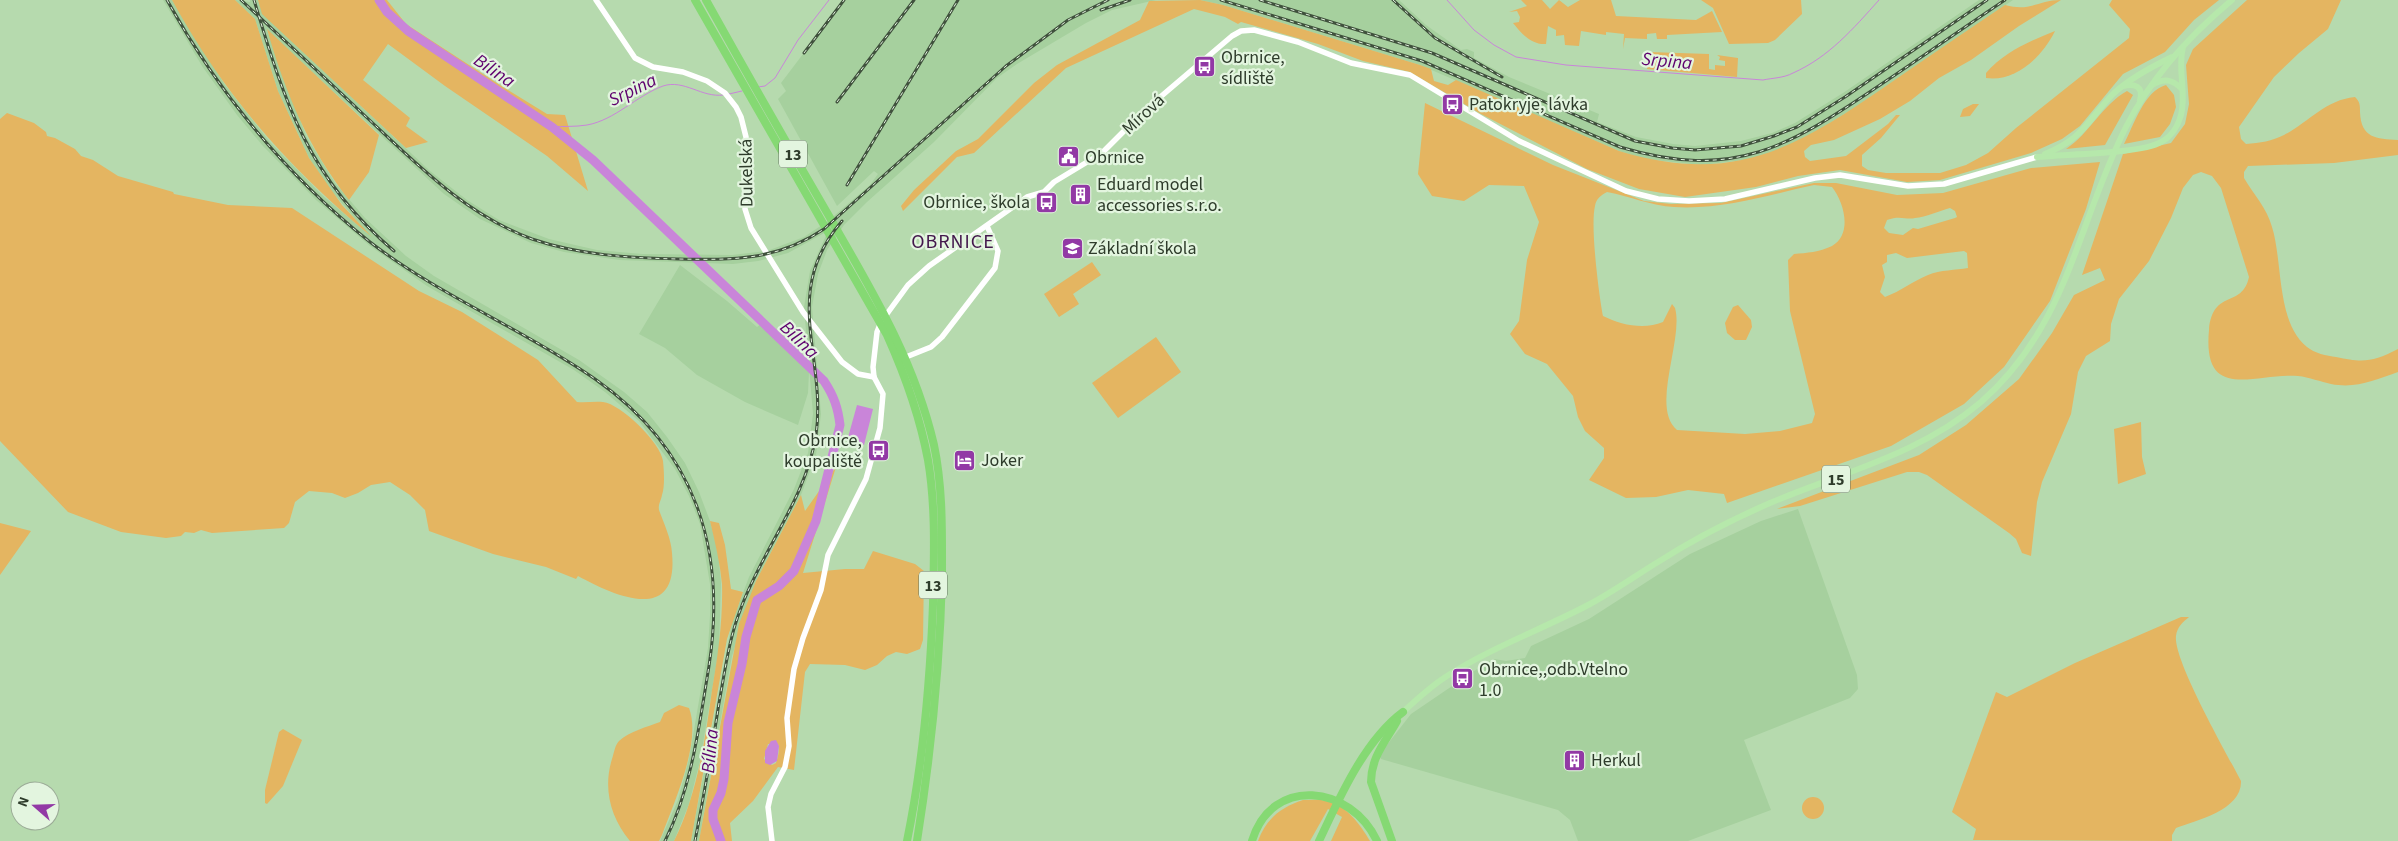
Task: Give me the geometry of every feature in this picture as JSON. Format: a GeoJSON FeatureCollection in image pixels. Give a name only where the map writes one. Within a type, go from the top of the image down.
{"type":"FeatureCollection","features":[{"type":"Feature","properties":{"kind":"highway"},"geometry":{"type":"LineString","coordinates":[[689,0],[712,31]]}},
{"type":"Feature","properties":{"kind":"highway","name":"13"},"geometry":{"type":"LineString","coordinates":[[695,0],[758,110],[861,273],[905,376],[922,435],[928,463],[933,518],[933,595],[927,701],[918,778],[907,841]]}},
{"type":"Feature","properties":{"kind":"highway","name":"13"},"geometry":{"type":"LineString","coordinates":[[706,0],[764,104],[856,281],[891,326],[906,357],[921,398],[934,447],[942,518],[940,624],[931,746],[917,841]]}},
{"type":"Feature","properties":{"kind":"highway"},"geometry":{"type":"LineString","coordinates":[[1323,841],[1332,819],[1372,745],[1400,716]]}},
{"type":"Feature","properties":{"kind":"highway"},"geometry":{"type":"LineString","coordinates":[[1392,841],[1371,782],[1371,772],[1377,753],[1400,716]]}},
{"type":"Feature","properties":{"kind":"highway"},"geometry":{"type":"LineString","coordinates":[[1252,841],[1262,820],[1277,806],[1294,798],[1314,795],[1333,798],[1351,807],[1364,820],[1377,841]]}},
{"type":"Feature","properties":{"kind":"highway"},"geometry":{"type":"LineString","coordinates":[[1317,841],[1332,819]]}},
{"type":"Feature","properties":{"kind":"main road","name":"15"},"geometry":{"type":"LineString","coordinates":[[1400,716],[1426,691],[1466,664],[1572,614],[1704,535],[1788,496],[1904,452],[1931,438],[1968,413],[1992,392],[2018,364],[2045,324],[2064,287],[2112,158],[2140,103],[2184,44],[2232,0]]}},
{"type":"Feature","properties":{"kind":"main road"},"geometry":{"type":"LineString","coordinates":[[2037,157],[2138,148],[2158,144],[2167,138],[2177,126],[2182,112],[2180,66],[2184,44]]}},
{"type":"Feature","properties":{"kind":"main road"},"geometry":{"type":"LineString","coordinates":[[2037,157],[2066,145],[2079,136],[2122,86],[2174,56]]}},
{"type":"Feature","properties":{"kind":"main road"},"geometry":{"type":"LineString","coordinates":[[2151,86],[2161,80],[2167,80],[2173,82],[2182,90]]}},
{"type":"Feature","properties":{"kind":"main road"},"geometry":{"type":"LineString","coordinates":[[2122,86],[2132,84],[2139,88],[2142,96],[2140,103]]}},
{"type":"Feature","properties":{"kind":"street","name":"Dukelská"},"geometry":{"type":"LineString","coordinates":[[596,0],[635,58],[653,67],[689,74],[719,88],[736,107],[741,116],[746,137],[744,209],[752,228],[803,312],[842,362],[858,374],[874,377]]}},
{"type":"Feature","properties":{"kind":"street","name":"Mírová"},"geometry":{"type":"LineString","coordinates":[[874,377],[876,340],[881,322],[908,285],[929,266],[1027,197],[1044,192],[1102,153],[1145,110],[1201,61],[1232,36],[1242,31],[1254,30],[1298,42],[1351,63],[1410,75],[1519,141],[1626,191],[1658,198],[1689,201],[1725,199],[1815,178],[1840,175],[1908,186],[1944,184],[2037,157]]}},
{"type":"Feature","properties":{"kind":"street"},"geometry":{"type":"LineString","coordinates":[[906,357],[931,347],[942,337],[994,268],[998,251],[987,226]]}},
{"type":"Feature","properties":{"kind":"street"},"geometry":{"type":"LineString","coordinates":[[772,841],[768,807],[771,794],[785,768],[789,746],[786,718],[794,669],[802,638],[814,612],[821,590],[828,554],[866,479],[880,428],[883,394],[874,377]]}},
{"type":"Feature","properties":{"kind":"shaded area"},"geometry":{"type":"Polygon","coordinates":[[[163,0],[172,0],[225,85],[269,141],[321,194],[368,234],[329,188],[309,158],[278,91],[255,19],[235,0],[250,2],[250,0],[258,0],[263,14],[430,171],[467,200],[499,220],[549,239],[597,250],[642,254],[732,255],[767,251],[804,237],[828,221],[870,185],[878,174],[874,171],[837,206],[778,99],[786,91],[781,83],[844,0],[1156,0],[1112,10],[1086,23],[997,78],[934,142],[844,225],[827,250],[818,274],[812,307],[821,414],[816,455],[801,495],[756,581],[732,656],[699,841],[691,841],[732,622],[749,577],[794,489],[808,453],[813,414],[804,307],[810,271],[828,231],[788,253],[758,261],[733,264],[619,260],[564,252],[531,243],[480,219],[444,194],[267,30],[306,136],[335,183],[365,218],[406,256],[434,276],[579,360],[624,392],[647,412],[685,463],[710,521],[718,551],[721,583],[719,649],[700,761],[689,804],[674,841],[660,841],[678,800],[689,759],[708,648],[710,615],[710,584],[700,524],[689,496],[675,469],[639,421],[605,392],[574,370],[427,286],[370,246],[316,200],[263,146],[237,115],[202,66],[163,0]]]}},
{"type":"Feature","properties":{"kind":"shaded area"},"geometry":{"type":"Polygon","coordinates":[[[172,0],[235,0],[255,19],[278,91],[309,158],[342,205],[372,237],[313,184],[260,129],[214,68],[172,0]]]}},
{"type":"Feature","properties":{"kind":"shaded area"},"geometry":{"type":"Polygon","coordinates":[[[258,0],[387,0],[406,24],[503,87],[547,114],[565,115],[588,191],[547,156],[445,86],[388,44],[363,80],[410,118],[406,126],[428,142],[406,148],[262,14],[258,0]]]}},
{"type":"Feature","properties":{"kind":"shaded area"},"geometry":{"type":"Polygon","coordinates":[[[1200,0],[1399,0],[1426,25],[1461,50],[1467,49],[1474,52],[1474,58],[1509,77],[1599,114],[1597,122],[1636,137],[1695,146],[1741,141],[1772,133],[1795,123],[1843,93],[1979,0],[2013,0],[1854,108],[1804,139],[1765,155],[1744,160],[1701,165],[1645,159],[1619,151],[1420,65],[1223,5],[1200,0]]]}},
{"type":"Feature","properties":{"kind":"shaded area"},"geometry":{"type":"Polygon","coordinates":[[[1200,0],[1223,5],[1420,65],[1431,69],[1434,81],[1448,85],[1456,80],[1619,151],[1659,161],[1696,164],[1729,162],[1760,155],[1791,144],[1853,109],[2005,5],[2021,7],[2061,0],[2019,26],[1971,60],[1939,78],[1910,101],[1880,119],[1834,140],[1811,145],[1804,151],[1805,157],[1810,161],[1846,156],[1888,124],[1896,115],[1900,115],[1881,138],[1862,155],[1862,166],[1868,170],[1886,173],[1940,173],[1966,165],[1988,153],[2016,128],[2129,38],[2130,29],[2109,5],[2112,0],[2219,0],[2194,20],[2165,52],[2123,74],[2080,126],[2062,139],[2031,153],[1940,180],[1907,182],[1840,170],[1798,176],[1756,187],[1685,197],[1639,189],[1587,169],[1481,114],[1410,72],[1363,61],[1318,44],[1241,22],[1238,24],[1225,17],[1194,9],[1066,68],[974,153],[957,157],[903,211],[901,206],[914,190],[956,151],[978,139],[1034,83],[1057,65],[1140,20],[1149,1],[1200,0]]]}},
{"type":"Feature","properties":{"kind":"shaded area"},"geometry":{"type":"Polygon","coordinates":[[[1521,0],[1542,0],[1550,9],[1559,0],[1568,7],[1580,0],[1611,0],[1616,16],[1696,20],[1712,11],[1722,32],[1667,35],[1667,39],[1657,39],[1656,33],[1647,34],[1647,39],[1625,38],[1623,49],[1624,34],[1606,32],[1606,35],[1581,31],[1579,46],[1565,45],[1564,35],[1556,36],[1556,30],[1548,26],[1546,44],[1541,44],[1527,38],[1513,23],[1519,22],[1520,17],[1517,11],[1509,12],[1527,6],[1521,0]]]}},
{"type":"Feature","properties":{"kind":"shaded area"},"geometry":{"type":"Polygon","coordinates":[[[1701,0],[1801,0],[1802,14],[1775,40],[1768,43],[1729,44],[1713,8],[1701,0]]]}},
{"type":"Feature","properties":{"kind":"shaded area"},"geometry":{"type":"Polygon","coordinates":[[[2247,0],[2341,0],[2328,29],[2274,77],[2239,127],[2241,139],[2246,144],[2279,137],[2335,102],[2355,97],[2358,100],[2363,127],[2367,132],[2377,138],[2398,140],[2398,155],[2334,163],[2248,166],[2244,172],[2244,178],[2270,220],[2285,307],[2297,336],[2307,347],[2317,353],[2361,361],[2382,357],[2398,349],[2398,372],[2357,385],[2340,385],[2298,376],[2236,379],[2223,376],[2214,368],[2209,353],[2209,330],[2212,317],[2216,308],[2240,293],[2249,277],[2221,188],[2212,176],[2201,172],[2193,175],[2183,188],[2171,218],[2149,261],[2119,299],[2111,324],[2110,341],[2086,356],[2078,372],[2071,414],[2042,482],[2037,502],[2031,556],[2022,553],[2016,539],[2009,533],[1927,475],[1919,472],[1907,472],[1800,506],[1777,509],[1919,455],[1966,425],[2019,379],[2052,333],[2074,295],[2105,280],[2100,268],[2082,275],[2123,154],[2171,143],[2185,124],[2189,104],[2186,65],[2193,49],[2247,0]]]}},
{"type":"Feature","properties":{"kind":"shaded area"},"geometry":{"type":"Polygon","coordinates":[[[267,29],[379,135],[369,172],[349,200],[321,160],[299,119],[267,29]]]}},
{"type":"Feature","properties":{"kind":"shaded area"},"geometry":{"type":"Polygon","coordinates":[[[2055,31],[2043,50],[2027,66],[2008,76],[1986,78],[1986,73],[2009,53],[2055,31]]]}},
{"type":"Feature","properties":{"kind":"shaded area"},"geometry":{"type":"Polygon","coordinates":[[[1649,52],[1709,54],[1709,69],[1715,70],[1715,65],[1725,66],[1725,61],[1719,60],[1720,57],[1717,55],[1738,58],[1737,77],[1647,69],[1649,52]]]}},
{"type":"Feature","properties":{"kind":"shaded area"},"geometry":{"type":"Polygon","coordinates":[[[2166,85],[2174,95],[2176,107],[2170,124],[2160,137],[2124,144],[2146,101],[2158,88],[2166,85]]]}},
{"type":"Feature","properties":{"kind":"shaded area"},"geometry":{"type":"Polygon","coordinates":[[[2127,91],[2133,95],[2105,145],[2066,149],[2082,135],[2110,104],[2127,91]]]}},
{"type":"Feature","properties":{"kind":"shaded area"},"geometry":{"type":"Polygon","coordinates":[[[1425,103],[1553,165],[1644,201],[1671,204],[1721,203],[1814,183],[1836,183],[1897,195],[1943,193],[2031,168],[2100,162],[2086,209],[2050,301],[2004,367],[1964,404],[1891,446],[1727,503],[1724,494],[1688,490],[1656,497],[1626,498],[1589,480],[1604,458],[1604,448],[1585,431],[1578,417],[1573,396],[1547,364],[1525,354],[1510,334],[1519,321],[1527,260],[1539,222],[1524,186],[1489,185],[1464,201],[1432,196],[1418,174],[1425,103]],[[1814,185],[1745,201],[1710,206],[1674,207],[1649,203],[1607,192],[1596,201],[1594,244],[1603,316],[1625,324],[1648,326],[1663,322],[1672,304],[1675,308],[1677,321],[1669,372],[1667,406],[1670,420],[1677,430],[1745,434],[1780,431],[1812,423],[1815,414],[1790,311],[1788,260],[1794,254],[1818,251],[1832,246],[1839,241],[1843,234],[1844,226],[1843,209],[1832,187],[1814,185]],[[1950,208],[1919,217],[1887,220],[1884,228],[1889,233],[1903,235],[1913,228],[1918,229],[1957,217],[1955,211],[1950,208]],[[1964,251],[1907,258],[1896,253],[1887,255],[1887,262],[1882,265],[1885,277],[1880,292],[1885,297],[1933,273],[1968,268],[1967,253],[1964,251]]]}},
{"type":"Feature","properties":{"kind":"shaded area"},"geometry":{"type":"Polygon","coordinates":[[[1973,104],[1979,104],[1970,116],[1960,117],[1963,109],[1973,104]]]}},
{"type":"Feature","properties":{"kind":"shaded area"},"geometry":{"type":"Polygon","coordinates":[[[7,113],[34,123],[46,132],[47,136],[55,138],[75,149],[81,156],[93,160],[118,176],[173,192],[174,194],[228,205],[292,208],[419,291],[462,312],[538,360],[577,402],[603,402],[611,404],[620,410],[648,435],[661,453],[663,461],[664,487],[659,510],[669,536],[672,553],[671,576],[665,590],[655,597],[641,599],[625,596],[608,591],[578,576],[576,579],[546,567],[493,554],[429,531],[425,510],[410,495],[390,482],[371,485],[345,498],[332,493],[309,491],[295,502],[289,523],[284,528],[212,533],[201,530],[194,533],[185,532],[181,536],[166,538],[121,532],[68,512],[0,441],[0,119],[7,113]]]}},
{"type":"Feature","properties":{"kind":"shaded area"},"geometry":{"type":"Polygon","coordinates":[[[1092,262],[1101,275],[1073,294],[1079,304],[1059,317],[1044,294],[1092,262]]]}},
{"type":"Feature","properties":{"kind":"shaded area"},"geometry":{"type":"Polygon","coordinates":[[[680,265],[757,327],[761,324],[809,372],[808,393],[798,425],[745,402],[697,375],[665,348],[639,334],[680,265]]]}},
{"type":"Feature","properties":{"kind":"shaded area"},"geometry":{"type":"Polygon","coordinates":[[[1738,305],[1751,320],[1752,327],[1746,340],[1735,340],[1727,333],[1725,323],[1733,307],[1738,305]]]}},
{"type":"Feature","properties":{"kind":"shaded area"},"geometry":{"type":"Polygon","coordinates":[[[1156,337],[1181,372],[1118,418],[1092,383],[1156,337]]]}},
{"type":"Feature","properties":{"kind":"shaded area"},"geometry":{"type":"Polygon","coordinates":[[[857,405],[873,409],[864,445],[847,441],[857,405]]]}},
{"type":"Feature","properties":{"kind":"shaded area"},"geometry":{"type":"Polygon","coordinates":[[[2141,422],[2142,457],[2146,474],[2118,484],[2114,429],[2141,422]]]}},
{"type":"Feature","properties":{"kind":"shaded area"},"geometry":{"type":"Polygon","coordinates":[[[836,467],[803,573],[864,569],[873,551],[915,564],[924,571],[923,640],[920,649],[907,654],[896,652],[887,656],[877,665],[865,670],[845,665],[810,664],[805,672],[794,770],[778,767],[753,801],[730,823],[732,841],[699,841],[739,624],[756,581],[801,495],[805,511],[836,467]],[[768,744],[764,759],[772,765],[776,763],[779,751],[778,744],[768,744]]]}},
{"type":"Feature","properties":{"kind":"shaded area"},"geometry":{"type":"Polygon","coordinates":[[[1798,509],[1857,675],[1858,689],[1850,698],[1744,740],[1771,810],[1688,841],[1578,841],[1570,820],[1558,810],[1381,759],[1379,755],[1411,714],[1486,663],[1494,659],[1506,661],[1525,658],[1531,646],[1589,619],[1690,554],[1761,521],[1798,509]]]}},
{"type":"Feature","properties":{"kind":"shaded area"},"geometry":{"type":"Polygon","coordinates":[[[710,521],[719,523],[725,545],[731,589],[743,592],[727,639],[691,841],[674,841],[689,805],[699,767],[720,637],[722,584],[719,560],[710,521]]]}},
{"type":"Feature","properties":{"kind":"shaded area"},"geometry":{"type":"Polygon","coordinates":[[[0,523],[31,531],[0,575],[0,523]]]}},
{"type":"Feature","properties":{"kind":"shaded area"},"geometry":{"type":"Polygon","coordinates":[[[2181,617],[2189,617],[2178,630],[2176,636],[2177,648],[2213,730],[2241,781],[2239,791],[2234,799],[2217,812],[2176,828],[2172,835],[2172,841],[1973,840],[1976,829],[1952,812],[1996,692],[2007,697],[2075,663],[2181,617]]]}},
{"type":"Feature","properties":{"kind":"shaded area"},"geometry":{"type":"Polygon","coordinates":[[[679,705],[689,708],[692,722],[692,738],[685,772],[679,789],[659,841],[630,841],[617,822],[608,791],[609,770],[616,747],[619,741],[628,735],[660,722],[664,713],[679,705]]]}},
{"type":"Feature","properties":{"kind":"shaded area"},"geometry":{"type":"Polygon","coordinates":[[[283,729],[302,740],[283,786],[267,804],[265,803],[265,790],[279,732],[283,729]]]}},
{"type":"Feature","properties":{"kind":"shaded area"},"geometry":{"type":"Polygon","coordinates":[[[776,740],[779,746],[777,761],[770,765],[765,763],[765,751],[771,741],[776,740]]]}},
{"type":"Feature","properties":{"kind":"shaded area"},"geometry":{"type":"Polygon","coordinates":[[[1813,797],[1821,800],[1824,808],[1821,816],[1813,819],[1805,816],[1802,808],[1805,800],[1813,797]]]}},
{"type":"Feature","properties":{"kind":"shaded area"},"geometry":{"type":"Polygon","coordinates":[[[1303,800],[1324,800],[1341,807],[1357,822],[1370,841],[1331,841],[1342,817],[1328,809],[1310,841],[1258,841],[1265,826],[1275,815],[1288,806],[1303,800]]]}},
{"type":"Feature","properties":{"kind":"waterway","name":"Bílina"},"geometry":{"type":"LineString","coordinates":[[379,0],[387,12],[408,31],[552,127],[593,160],[824,381],[833,397],[840,425],[816,521],[794,571],[779,586],[757,600],[746,637],[742,664],[728,723],[724,779],[721,793],[713,810],[713,819],[721,841]]}},
{"type":"Feature","properties":{"kind":"waterway","name":"Srpina"},"geometry":{"type":"LineString","coordinates":[[758,87],[765,86],[775,78],[798,40],[829,0]]}},
{"type":"Feature","properties":{"kind":"waterway","name":"Srpina"},"geometry":{"type":"LineString","coordinates":[[1447,0],[1474,30],[1494,45],[1516,57],[1566,65],[1763,80],[1789,75],[1818,59],[1850,32],[1879,0]]}},
{"type":"Feature","properties":{"kind":"waterway","name":"Srpina"},"geometry":{"type":"LineString","coordinates":[[552,127],[583,126],[597,122],[616,113],[653,90],[671,84],[708,94],[723,95]]}},
{"type":"Feature","properties":{"kind":"waterway","name":"Srpina"},"geometry":{"type":"LineString","coordinates":[[729,94],[742,91]]}},
{"type":"Feature","properties":{"kind":"railway"},"geometry":{"type":"LineString","coordinates":[[167,0],[209,68],[256,131],[310,189],[339,216],[370,242],[425,279],[568,361],[595,379],[629,407],[658,437],[680,470],[696,505],[707,542],[713,582],[713,623],[709,666],[698,734],[682,799],[665,841]]}},
{"type":"Feature","properties":{"kind":"railway"},"geometry":{"type":"LineString","coordinates":[[241,0],[421,168],[484,216],[532,239],[568,249],[660,259],[717,259],[754,256],[771,253],[806,240],[824,229],[1006,66],[1068,20],[1108,0]]}},
{"type":"Feature","properties":{"kind":"railway"},"geometry":{"type":"LineString","coordinates":[[254,0],[277,72],[303,137],[320,167],[340,195],[394,251]]}},
{"type":"Feature","properties":{"kind":"railway"},"geometry":{"type":"LineString","coordinates":[[804,53],[844,0]]}},
{"type":"Feature","properties":{"kind":"railway"},"geometry":{"type":"LineString","coordinates":[[837,102],[914,0]]}},
{"type":"Feature","properties":{"kind":"railway"},"geometry":{"type":"LineString","coordinates":[[847,185],[958,0]]}},
{"type":"Feature","properties":{"kind":"railway"},"geometry":{"type":"LineString","coordinates":[[1101,10],[1130,0]]}},
{"type":"Feature","properties":{"kind":"railway"},"geometry":{"type":"LineString","coordinates":[[1221,0],[1422,61],[1620,147],[1660,157],[1696,160],[1728,159],[1758,152],[1787,141],[1817,126],[2005,0]]}},
{"type":"Feature","properties":{"kind":"railway"},"geometry":{"type":"LineString","coordinates":[[1260,0],[1432,53],[1635,141],[1695,150],[1741,146],[1797,127],[1845,97],[1987,0]]}},
{"type":"Feature","properties":{"kind":"railway"},"geometry":{"type":"LineString","coordinates":[[1393,0],[1435,38],[1502,77]]}},
{"type":"Feature","properties":{"kind":"railway"},"geometry":{"type":"LineString","coordinates":[[695,841],[725,667],[737,619],[750,586],[794,502],[811,458],[816,435],[818,406],[809,300],[813,274],[824,248],[842,221]]}},
{"type":"Feature","properties":{"kind":"place","name":"Obrnice, sídliště"},"geometry":{"type":"Point","coordinates":[1205,67]}},
{"type":"Feature","properties":{"kind":"place","name":"Patokryje, lávka"},"geometry":{"type":"Point","coordinates":[1453,104]}},
{"type":"Feature","properties":{"kind":"place","name":"Obrnice"},"geometry":{"type":"Point","coordinates":[1069,157]}},
{"type":"Feature","properties":{"kind":"place","name":"Eduard model accessories s.r.o."},"geometry":{"type":"Point","coordinates":[1081,194]}},
{"type":"Feature","properties":{"kind":"place","name":"Obrnice, škola"},"geometry":{"type":"Point","coordinates":[1046,202]}},
{"type":"Feature","properties":{"kind":"place","name":"Základní škola"},"geometry":{"type":"Point","coordinates":[1072,248]}},
{"type":"Feature","properties":{"kind":"place","name":"Obrnice, koupaliště"},"geometry":{"type":"Point","coordinates":[878,450]}},
{"type":"Feature","properties":{"kind":"place","name":"Joker"},"geometry":{"type":"Point","coordinates":[965,460]}},
{"type":"Feature","properties":{"kind":"place","name":"Obrnice,,odb.Vtelno 1.0"},"geometry":{"type":"Point","coordinates":[1463,679]}},
{"type":"Feature","properties":{"kind":"place","name":"Herkul"},"geometry":{"type":"Point","coordinates":[1575,760]}},
{"type":"Feature","properties":{"kind":"district","name":"OBRNICE"},"geometry":{"type":"Point","coordinates":[953,241]}}]}
